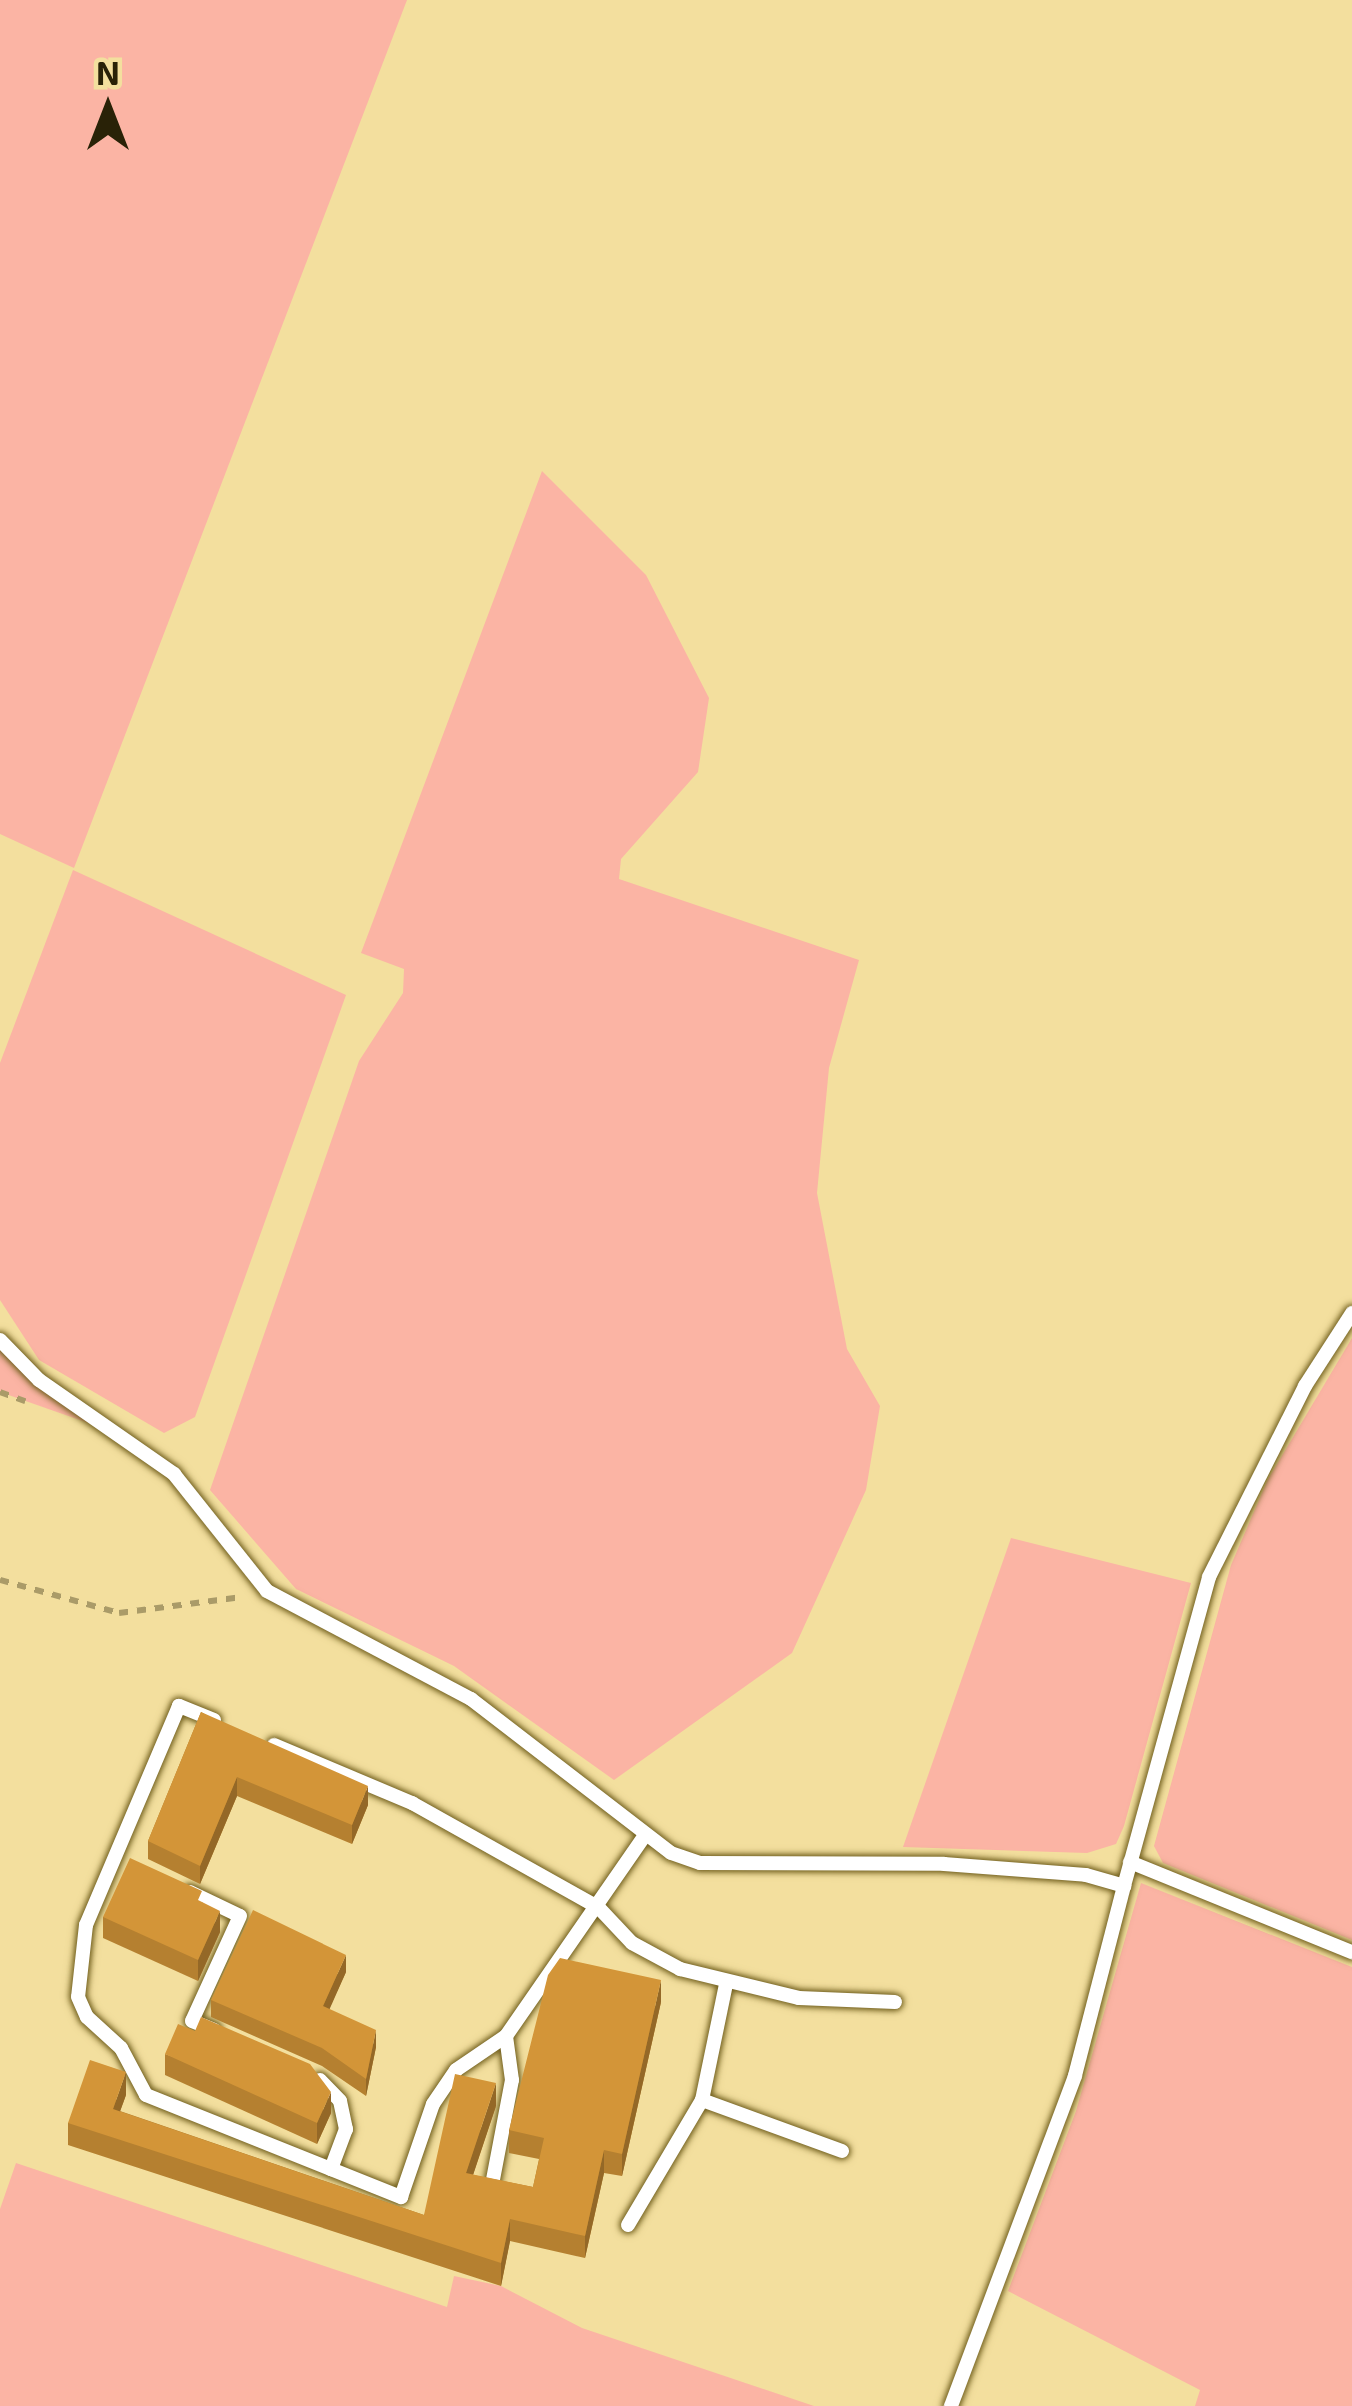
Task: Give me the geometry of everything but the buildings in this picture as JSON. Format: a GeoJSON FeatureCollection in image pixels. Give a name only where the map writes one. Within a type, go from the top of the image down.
{"type":"FeatureCollection","features":[{"type":"Feature","properties":{"kind":"lane"},"geometry":{"type":"LineString","coordinates":[[951,2406],[1075,2076],[1209,1577],[1305,1386],[1352,1312]]}},
{"type":"Feature","properties":{"kind":"lane"},"geometry":{"type":"LineString","coordinates":[[0,1340],[38,1380],[174,1474],[267,1591],[471,1699],[644,1837],[700,1863],[944,1864],[1085,1875],[1124,1886]]}},
{"type":"Feature","properties":{"kind":"lane"},"geometry":{"type":"LineString","coordinates":[[238,1730],[179,1706],[115,1856],[79,1960],[78,1996],[87,2018],[121,2048],[146,2095],[401,2197],[434,2104],[456,2070],[506,2036],[644,1837]]}},
{"type":"Feature","properties":{"kind":"lane"},"geometry":{"type":"LineString","coordinates":[[257,1738],[412,1803],[598,1908],[632,1943],[726,1984],[895,2002]]}},
{"type":"Feature","properties":{"kind":"lane"},"geometry":{"type":"LineString","coordinates":[[115,1856],[136,1866]]}},
{"type":"Feature","properties":{"kind":"lane"},"geometry":{"type":"LineString","coordinates":[[1130,1862],[1352,1952]]}},
{"type":"Feature","properties":{"kind":"lane"},"geometry":{"type":"LineString","coordinates":[[178,1886],[240,1916],[193,2021],[234,2039]]}},
{"type":"Feature","properties":{"kind":"lane"},"geometry":{"type":"LineString","coordinates":[[628,2225],[702,2100],[726,1984]]}},
{"type":"Feature","properties":{"kind":"lane"},"geometry":{"type":"LineString","coordinates":[[491,2190],[512,2080],[506,2036]]}},
{"type":"Feature","properties":{"kind":"lane"},"geometry":{"type":"LineString","coordinates":[[296,2067],[340,2102],[346,2129],[331,2169]]}},
{"type":"Feature","properties":{"kind":"lane"},"geometry":{"type":"LineString","coordinates":[[702,2100],[842,2151]]}},
{"type":"Feature","properties":{"kind":"path"},"geometry":{"type":"LineString","coordinates":[[0,1580],[119,1613],[196,1609],[267,1591]]}},
{"type":"Feature","properties":{"kind":"shaded area"},"geometry":{"type":"Polygon","coordinates":[[[0,0],[407,0],[74,868],[0,834],[0,0]]]}},
{"type":"Feature","properties":{"kind":"shaded area"},"geometry":{"type":"Polygon","coordinates":[[[542,471],[646,575],[709,698],[698,772],[621,859],[619,879],[859,960],[829,1068],[817,1193],[847,1349],[880,1406],[866,1490],[792,1653],[614,1780],[454,1666],[296,1589],[210,1490],[359,1061],[403,993],[404,969],[361,953],[542,471]]]}},
{"type":"Feature","properties":{"kind":"shaded area"},"geometry":{"type":"Polygon","coordinates":[[[73,870],[346,995],[195,1417],[164,1433],[39,1360],[0,1300],[0,1063],[73,870]]]}},
{"type":"Feature","properties":{"kind":"shaded area"},"geometry":{"type":"Polygon","coordinates":[[[1352,1338],[1352,1940],[1163,1863],[1154,1846],[1231,1565],[1268,1479],[1352,1338]]]}},
{"type":"Feature","properties":{"kind":"shaded area"},"geometry":{"type":"Polygon","coordinates":[[[0,1340],[111,1431],[0,1392],[0,1340]]]}},
{"type":"Feature","properties":{"kind":"shaded area"},"geometry":{"type":"Polygon","coordinates":[[[1011,1538],[1191,1583],[1124,1826],[1116,1844],[1087,1853],[903,1847],[1011,1538]]]}},
{"type":"Feature","properties":{"kind":"shaded area"},"geometry":{"type":"Polygon","coordinates":[[[1141,1883],[1352,1967],[1352,2406],[1195,2406],[1200,2390],[1008,2291],[1076,2111],[1141,1883]]]}},
{"type":"Feature","properties":{"kind":"shaded area"},"geometry":{"type":"Polygon","coordinates":[[[16,2163],[447,2307],[454,2276],[501,2286],[582,2328],[814,2406],[0,2406],[0,2209],[16,2163]]]}}]}
